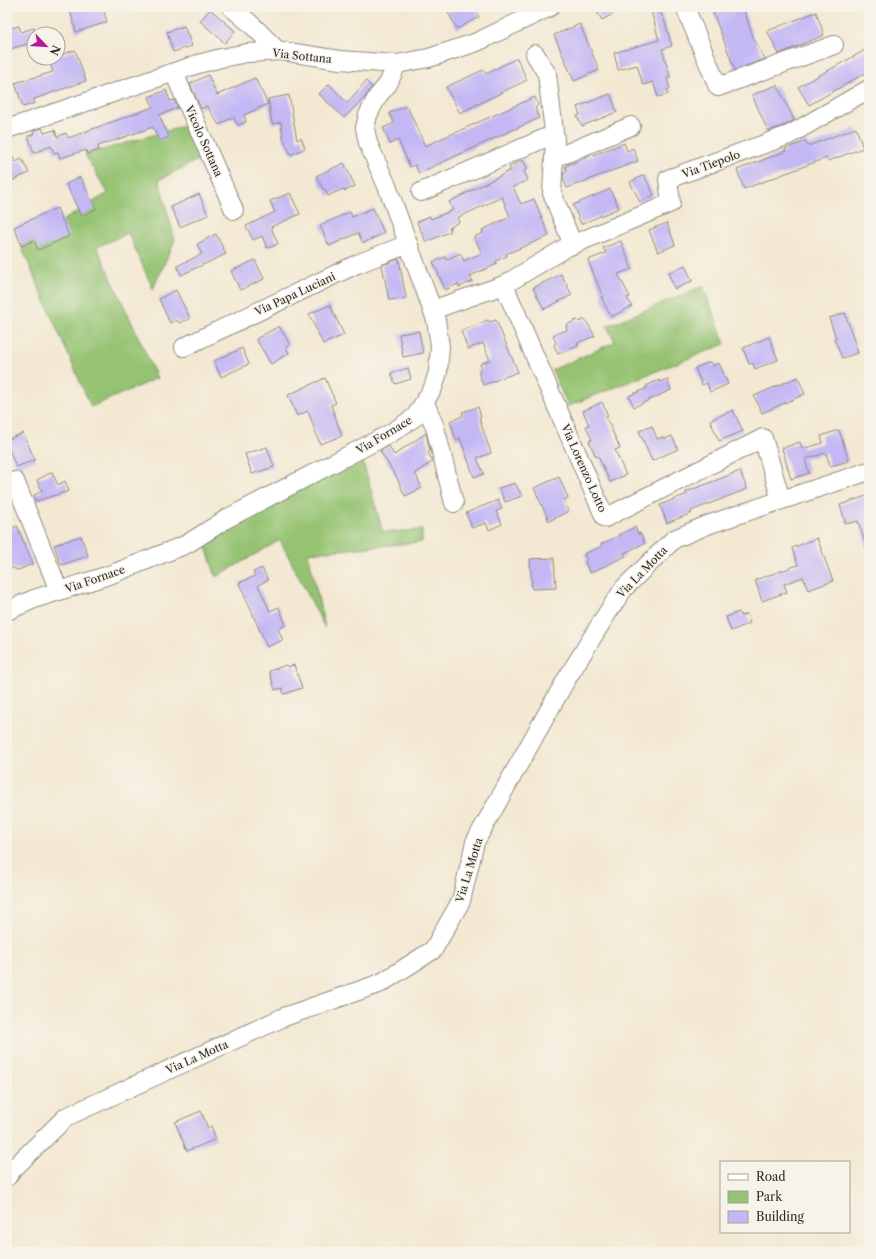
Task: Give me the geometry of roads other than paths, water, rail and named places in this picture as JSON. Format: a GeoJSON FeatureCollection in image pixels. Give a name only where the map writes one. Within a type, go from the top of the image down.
{"type":"FeatureCollection","features":[{"type":"Feature","properties":{"kind":"street"},"geometry":{"type":"LineString","coordinates":[[231,7],[252,25],[278,51]]}},
{"type":"Feature","properties":{"kind":"street","name":"Via Sottana"},"geometry":{"type":"LineString","coordinates":[[7,129],[220,58],[247,53],[278,51],[340,60],[397,64],[429,58],[477,42],[550,7]]}},
{"type":"Feature","properties":{"kind":"street"},"geometry":{"type":"LineString","coordinates":[[685,7],[718,87],[834,45]]}},
{"type":"Feature","properties":{"kind":"street"},"geometry":{"type":"LineString","coordinates":[[535,54],[546,74],[554,136],[552,193],[573,245]]}},
{"type":"Feature","properties":{"kind":"street","name":"Via Fornace"},"geometry":{"type":"LineString","coordinates":[[7,611],[34,599],[112,574],[187,544],[228,518],[391,433],[414,417],[425,403],[433,388],[438,372],[440,346],[436,320],[387,186],[368,143],[365,128],[368,115],[377,97],[388,84],[397,64]]}},
{"type":"Feature","properties":{"kind":"street","name":"Vicolo Sottana"},"geometry":{"type":"LineString","coordinates":[[174,73],[234,210]]}},
{"type":"Feature","properties":{"kind":"street","name":"Via Tiepolo"},"geometry":{"type":"LineString","coordinates":[[432,310],[504,285],[565,248],[671,203],[668,179],[789,135],[869,89]]}},
{"type":"Feature","properties":{"kind":"street"},"geometry":{"type":"LineString","coordinates":[[554,156],[565,154],[632,126]]}},
{"type":"Feature","properties":{"kind":"street"},"geometry":{"type":"LineString","coordinates":[[421,192],[545,138],[554,136]]}},
{"type":"Feature","properties":{"kind":"street","name":"Via Papa Luciani"},"geometry":{"type":"LineString","coordinates":[[184,346],[350,268],[408,244]]}},
{"type":"Feature","properties":{"kind":"street","name":"Via Lorenzo Lotto"},"geometry":{"type":"LineString","coordinates":[[504,285],[605,518],[763,438],[781,500]]}},
{"type":"Feature","properties":{"kind":"street"},"geometry":{"type":"LineString","coordinates":[[425,403],[435,427],[454,503]]}},
{"type":"Feature","properties":{"kind":"street","name":"Via La Motta"},"geometry":{"type":"LineString","coordinates":[[7,1177],[12,1170],[66,1117],[284,1017],[381,983],[433,950],[461,901],[475,842],[566,680],[624,588],[674,539],[710,524],[869,471]]}},
{"type":"Feature","properties":{"kind":"street"},"geometry":{"type":"LineString","coordinates":[[15,481],[59,591]]}}]}
